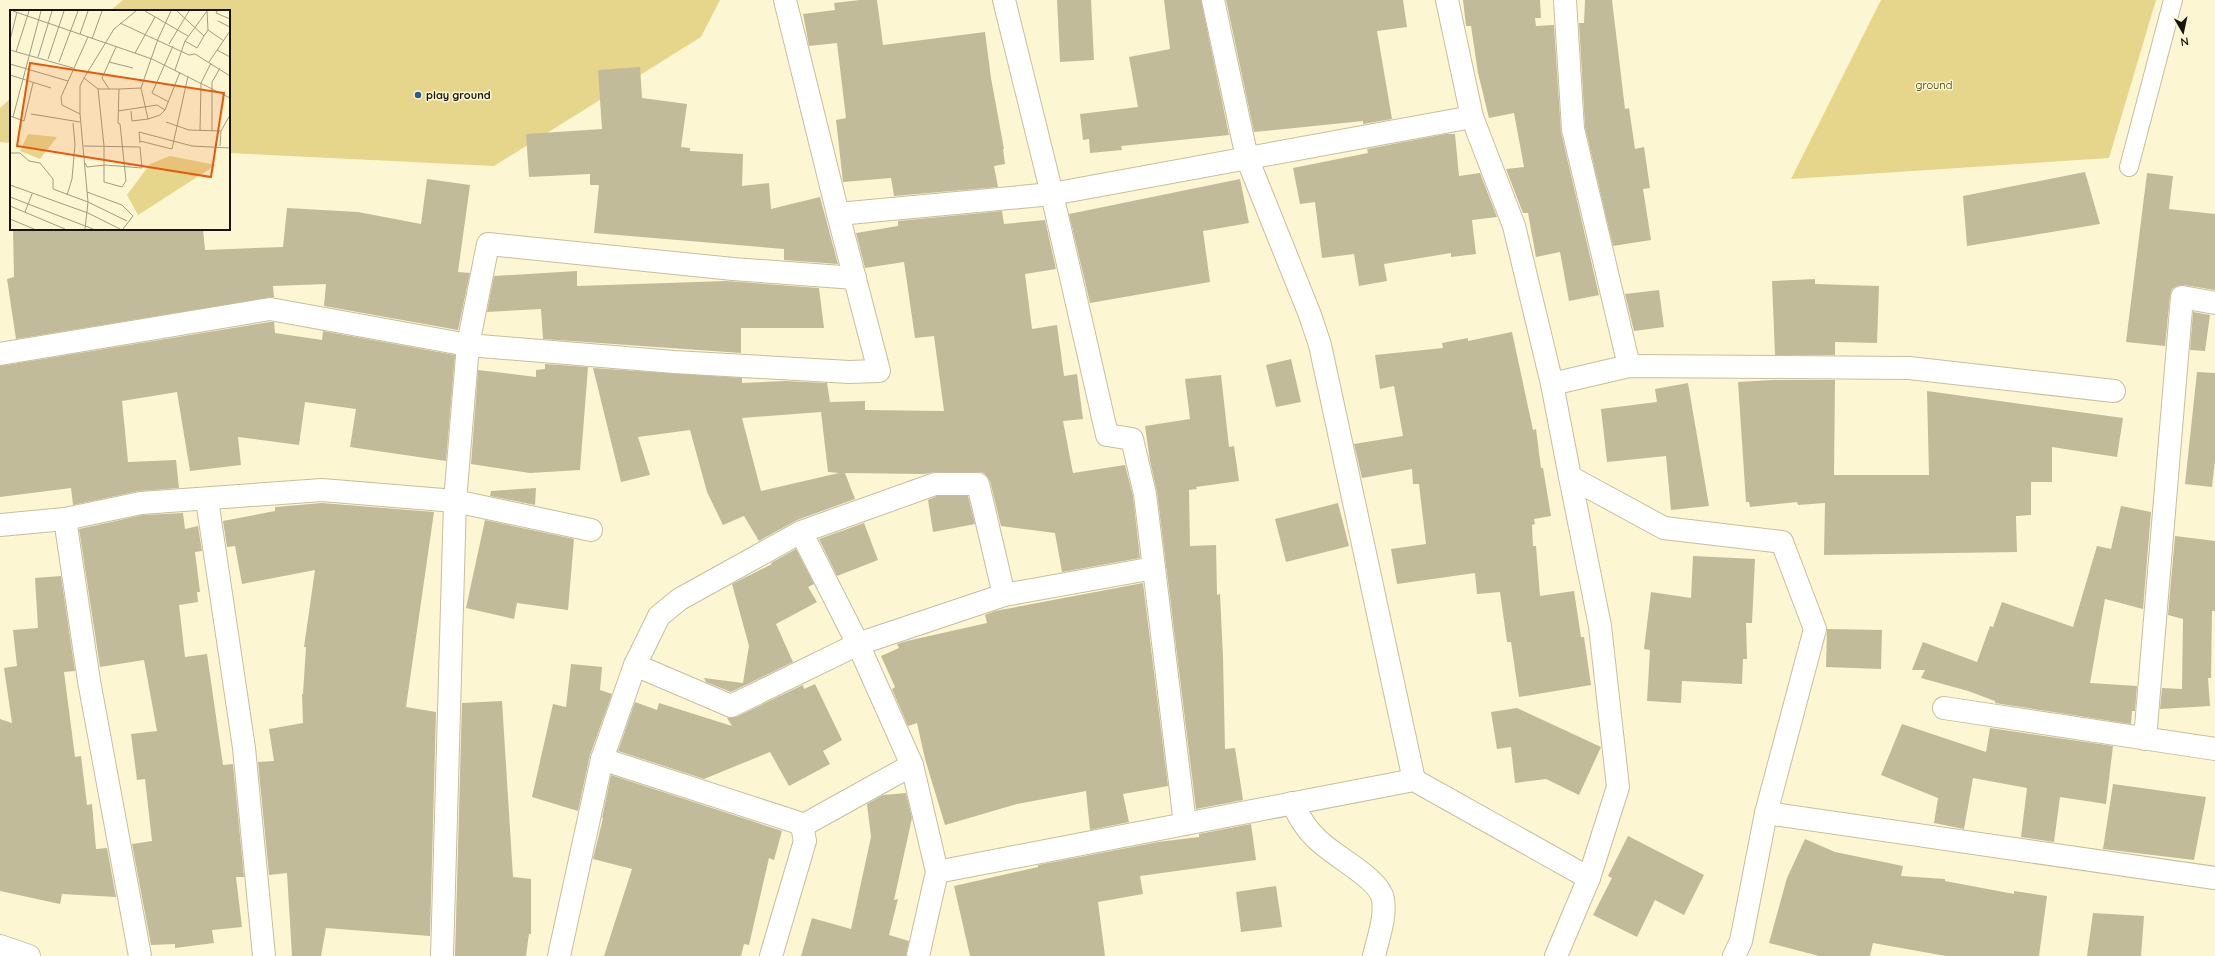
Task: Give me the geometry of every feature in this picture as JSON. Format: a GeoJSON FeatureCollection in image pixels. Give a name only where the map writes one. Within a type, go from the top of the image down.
{"type":"FeatureCollection","features":[{"type":"Feature","properties":{"kind":"street"},"geometry":{"type":"LineString","coordinates":[[0,354],[270,309],[468,345],[674,362],[849,372],[879,371],[785,0]]}},
{"type":"Feature","properties":{"kind":"street"},"geometry":{"type":"LineString","coordinates":[[1004,0],[1052,194],[1107,435],[1132,439],[1145,494],[1185,824]]}},
{"type":"Feature","properties":{"kind":"street"},"geometry":{"type":"LineString","coordinates":[[1213,0],[1247,158],[1310,315],[1320,345],[1414,780]]}},
{"type":"Feature","properties":{"kind":"street"},"geometry":{"type":"LineString","coordinates":[[1447,0],[1472,117],[1514,226],[1552,384],[1600,626],[1618,787],[1588,878],[1556,956]]}},
{"type":"Feature","properties":{"kind":"street"},"geometry":{"type":"LineString","coordinates":[[1565,0],[1573,130],[1629,366]]}},
{"type":"Feature","properties":{"kind":"street"},"geometry":{"type":"LineString","coordinates":[[838,214],[1052,194],[1472,117]]}},
{"type":"Feature","properties":{"kind":"street"},"geometry":{"type":"LineString","coordinates":[[442,956],[455,501],[468,345],[488,244],[733,269],[855,278]]}},
{"type":"Feature","properties":{"kind":"street"},"geometry":{"type":"LineString","coordinates":[[2145,739],[2182,297],[2215,303]]}},
{"type":"Feature","properties":{"kind":"street"},"geometry":{"type":"LineString","coordinates":[[1552,384],[1629,366],[1909,368],[2114,391]]}},
{"type":"Feature","properties":{"kind":"street"},"geometry":{"type":"LineString","coordinates":[[1570,477],[1664,528],[1782,542],[1815,629],[1766,813],[1741,941],[1734,956]]}},
{"type":"Feature","properties":{"kind":"street"},"geometry":{"type":"LineString","coordinates":[[559,956],[602,758],[635,665],[659,616],[680,599],[801,532],[935,484],[978,484],[1004,595]]}},
{"type":"Feature","properties":{"kind":"street"},"geometry":{"type":"LineString","coordinates":[[0,525],[65,519],[141,503],[206,500],[322,490],[455,501],[591,530]]}},
{"type":"Feature","properties":{"kind":"street"},"geometry":{"type":"LineString","coordinates":[[206,500],[244,748],[264,956]]}},
{"type":"Feature","properties":{"kind":"street"},"geometry":{"type":"LineString","coordinates":[[65,519],[89,681],[140,956]]}},
{"type":"Feature","properties":{"kind":"street"},"geometry":{"type":"LineString","coordinates":[[801,532],[858,644],[912,765],[937,872],[918,956]]}},
{"type":"Feature","properties":{"kind":"street"},"geometry":{"type":"LineString","coordinates":[[635,665],[731,706],[858,644],[1004,595],[1154,568]]}},
{"type":"Feature","properties":{"kind":"street"},"geometry":{"type":"LineString","coordinates":[[1944,708],[2215,749]]}},
{"type":"Feature","properties":{"kind":"street"},"geometry":{"type":"LineString","coordinates":[[602,758],[796,822],[802,826],[805,842],[771,956]]}},
{"type":"Feature","properties":{"kind":"street"},"geometry":{"type":"LineString","coordinates":[[802,826],[912,765]]}},
{"type":"Feature","properties":{"kind":"street"},"geometry":{"type":"LineString","coordinates":[[937,872],[1414,780],[1588,878]]}},
{"type":"Feature","properties":{"kind":"street"},"geometry":{"type":"LineString","coordinates":[[1292,803],[1313,836],[1331,853],[1376,884],[1383,897],[1384,914],[1374,956]]}},
{"type":"Feature","properties":{"kind":"street"},"geometry":{"type":"LineString","coordinates":[[1766,813],[2215,878]]}},
{"type":"Feature","properties":{"kind":"street"},"geometry":{"type":"LineString","coordinates":[[0,946],[29,956]]}},
{"type":"Feature","properties":{"kind":"lane"},"geometry":{"type":"LineString","coordinates":[[2129,167],[2173,0]]}},
{"type":"Feature","properties":{"kind":"green space","name":"play ground"},"geometry":{"type":"Polygon","coordinates":[[[123,0],[720,0],[701,37],[494,166],[230,153],[230,10],[111,10],[123,0]]]}},
{"type":"Feature","properties":{"kind":"green space","name":"ground"},"geometry":{"type":"Polygon","coordinates":[[[1881,0],[2156,0],[2109,158],[1791,179],[1881,0]]]}},
{"type":"Feature","properties":{"kind":"green space"},"geometry":{"type":"Polygon","coordinates":[[[10,99],[10,143],[0,142],[0,108],[10,99]]]}},
{"type":"Feature","properties":{"kind":"building"},"geometry":{"type":"Polygon","coordinates":[[[877,0],[883,45],[985,32],[991,78],[1004,149],[1005,164],[994,166],[998,187],[894,196],[891,178],[843,182],[836,120],[846,118],[837,43],[809,46],[803,14],[835,10],[834,3],[877,0]]]}},
{"type":"Feature","properties":{"kind":"building"},"geometry":{"type":"Polygon","coordinates":[[[1057,0],[1091,0],[1094,60],[1060,62],[1057,0]]]}},
{"type":"Feature","properties":{"kind":"building"},"geometry":{"type":"Polygon","coordinates":[[[1164,0],[1201,0],[1229,135],[1121,146],[1122,150],[1090,153],[1089,139],[1083,140],[1080,114],[1138,107],[1129,57],[1170,49],[1164,0]]]}},
{"type":"Feature","properties":{"kind":"building"},"geometry":{"type":"Polygon","coordinates":[[[1226,0],[1403,0],[1407,27],[1377,31],[1392,119],[1363,124],[1363,121],[1254,132],[1226,0]]]}},
{"type":"Feature","properties":{"kind":"building"},"geometry":{"type":"Polygon","coordinates":[[[1463,0],[1540,0],[1541,18],[1535,18],[1536,26],[1554,25],[1561,132],[1599,295],[1569,301],[1560,252],[1536,257],[1528,213],[1523,213],[1506,169],[1524,167],[1514,113],[1489,118],[1478,73],[1471,26],[1466,26],[1463,0]]]}},
{"type":"Feature","properties":{"kind":"building"},"geometry":{"type":"Polygon","coordinates":[[[1585,0],[1612,0],[1625,109],[1629,108],[1635,149],[1644,147],[1650,188],[1643,189],[1651,240],[1613,246],[1585,127],[1579,23],[1584,23],[1585,0]]]}},
{"type":"Feature","properties":{"kind":"building"},"geometry":{"type":"Polygon","coordinates":[[[640,67],[642,98],[687,104],[681,147],[690,148],[690,151],[743,154],[742,186],[769,183],[771,209],[820,197],[838,264],[784,260],[784,249],[594,233],[599,185],[590,185],[590,174],[529,177],[526,134],[602,129],[598,70],[640,67]]]}},
{"type":"Feature","properties":{"kind":"building"},"geometry":{"type":"Polygon","coordinates":[[[1446,134],[1455,134],[1459,176],[1480,173],[1497,217],[1472,220],[1476,254],[1451,257],[1451,253],[1384,264],[1387,281],[1359,286],[1354,254],[1322,258],[1315,202],[1300,204],[1293,168],[1368,153],[1367,149],[1446,134]]]}},
{"type":"Feature","properties":{"kind":"building"},"geometry":{"type":"Polygon","coordinates":[[[2085,172],[2100,224],[1967,246],[1963,196],[2085,172]]]}},
{"type":"Feature","properties":{"kind":"building"},"geometry":{"type":"Polygon","coordinates":[[[2147,173],[2173,176],[2169,209],[2215,214],[2215,290],[2184,285],[2177,286],[2172,289],[2165,346],[2126,342],[2147,173]]]}},
{"type":"Feature","properties":{"kind":"building"},"geometry":{"type":"Polygon","coordinates":[[[427,179],[470,185],[458,272],[470,273],[458,330],[324,306],[326,284],[273,286],[274,297],[16,339],[7,279],[14,277],[13,230],[203,230],[205,250],[283,247],[287,208],[358,212],[421,224],[427,179]]]}},
{"type":"Feature","properties":{"kind":"building"},"geometry":{"type":"Polygon","coordinates":[[[1240,179],[1249,223],[1203,231],[1210,282],[1090,303],[1069,214],[1240,179]]]}},
{"type":"Feature","properties":{"kind":"building"},"geometry":{"type":"Polygon","coordinates":[[[1002,211],[1004,224],[1045,220],[1056,269],[1025,274],[1032,329],[1057,325],[1064,376],[1077,374],[1083,419],[1063,421],[1073,473],[1125,465],[1133,496],[1140,558],[1062,572],[1055,533],[1001,526],[990,481],[984,473],[978,472],[935,472],[924,474],[845,473],[855,499],[797,520],[759,541],[744,516],[723,525],[707,492],[690,430],[638,437],[650,475],[621,482],[593,368],[742,378],[742,383],[785,381],[827,383],[830,402],[865,401],[865,410],[944,411],[934,336],[915,338],[904,262],[865,268],[856,233],[898,226],[898,221],[1002,211]],[[821,412],[742,418],[761,491],[839,473],[828,472],[821,412]]]}},
{"type":"Feature","properties":{"kind":"building"},"geometry":{"type":"Polygon","coordinates":[[[577,271],[577,286],[727,281],[819,288],[824,328],[741,328],[741,353],[543,339],[541,309],[487,312],[494,276],[577,271]]]}},
{"type":"Feature","properties":{"kind":"building"},"geometry":{"type":"Polygon","coordinates":[[[1815,279],[1815,284],[1879,286],[1877,343],[1835,342],[1835,355],[1775,355],[1772,281],[1815,279]]]}},
{"type":"Feature","properties":{"kind":"building"},"geometry":{"type":"Polygon","coordinates":[[[1659,290],[1664,327],[1634,331],[1625,294],[1659,290]]]}},
{"type":"Feature","properties":{"kind":"building"},"geometry":{"type":"Polygon","coordinates":[[[2193,312],[2210,315],[2205,351],[2190,350],[2193,312]]]}},
{"type":"Feature","properties":{"kind":"building"},"geometry":{"type":"Polygon","coordinates":[[[274,322],[275,333],[322,340],[323,331],[455,355],[446,461],[350,447],[356,409],[305,402],[299,445],[238,437],[241,465],[190,471],[177,392],[122,401],[128,462],[176,460],[179,488],[139,491],[73,505],[71,488],[0,497],[0,366],[274,322]]]}},
{"type":"Feature","properties":{"kind":"building"},"geometry":{"type":"Polygon","coordinates":[[[1512,332],[1533,430],[1536,429],[1541,468],[1543,468],[1551,516],[1534,519],[1535,524],[1532,525],[1533,546],[1536,546],[1540,596],[1574,591],[1581,637],[1584,637],[1591,685],[1519,697],[1511,642],[1507,642],[1500,592],[1477,594],[1475,573],[1397,584],[1391,549],[1426,544],[1419,484],[1413,484],[1412,469],[1362,478],[1354,444],[1403,436],[1394,386],[1380,389],[1375,355],[1443,348],[1442,343],[1468,338],[1468,341],[1512,332]]]}},
{"type":"Feature","properties":{"kind":"building"},"geometry":{"type":"Polygon","coordinates":[[[1291,359],[1301,402],[1276,407],[1266,365],[1291,359]]]}},
{"type":"Feature","properties":{"kind":"building"},"geometry":{"type":"Polygon","coordinates":[[[545,364],[588,367],[580,470],[530,473],[471,464],[478,370],[536,377],[536,370],[545,369],[545,364]]]}},
{"type":"Feature","properties":{"kind":"building"},"geometry":{"type":"Polygon","coordinates":[[[2197,372],[2215,373],[2215,460],[2212,487],[2185,484],[2197,372]]]}},
{"type":"Feature","properties":{"kind":"building"},"geometry":{"type":"Polygon","coordinates":[[[1221,375],[1229,447],[1234,446],[1239,481],[1196,487],[1197,489],[1189,490],[1190,546],[1216,545],[1217,595],[1220,594],[1223,657],[1225,749],[1235,748],[1243,800],[1196,809],[1157,492],[1150,461],[1145,426],[1190,419],[1185,379],[1221,375]]]}},
{"type":"Feature","properties":{"kind":"building"},"geometry":{"type":"Polygon","coordinates":[[[1773,380],[1835,380],[1834,475],[1929,475],[1927,391],[2123,418],[2117,457],[2052,447],[2052,482],[2031,482],[2031,515],[2016,516],[2017,552],[1824,555],[1825,503],[1798,505],[1797,502],[1750,507],[1749,502],[1746,502],[1738,382],[1773,380]]]}},
{"type":"Feature","properties":{"kind":"building"},"geometry":{"type":"Polygon","coordinates":[[[1688,383],[1709,506],[1671,510],[1666,456],[1607,462],[1601,409],[1657,402],[1655,389],[1688,383]]]}},
{"type":"Feature","properties":{"kind":"building"},"geometry":{"type":"Polygon","coordinates":[[[536,488],[535,505],[490,496],[491,491],[536,488]]]}},
{"type":"Feature","properties":{"kind":"building"},"geometry":{"type":"Polygon","coordinates":[[[937,496],[968,496],[975,524],[933,532],[928,500],[937,496]]]}},
{"type":"Feature","properties":{"kind":"building"},"geometry":{"type":"Polygon","coordinates":[[[322,503],[434,512],[406,707],[436,712],[430,936],[326,928],[321,956],[292,956],[287,873],[269,875],[258,762],[274,761],[269,729],[303,723],[302,694],[306,647],[304,647],[315,570],[242,584],[235,546],[227,547],[223,521],[275,511],[275,507],[322,503]]]}},
{"type":"Feature","properties":{"kind":"building"},"geometry":{"type":"Polygon","coordinates":[[[1338,503],[1349,546],[1286,562],[1275,519],[1338,503]]]}},
{"type":"Feature","properties":{"kind":"building"},"geometry":{"type":"Polygon","coordinates":[[[2121,506],[2151,512],[2143,609],[2105,599],[2090,683],[2137,686],[2135,711],[2132,711],[2131,724],[1995,703],[1995,701],[1968,691],[1921,678],[1925,670],[1912,670],[1923,642],[1977,662],[1990,626],[1993,627],[2002,602],[2073,627],[2097,546],[2111,549],[2121,506]]]}},
{"type":"Feature","properties":{"kind":"building"},"geometry":{"type":"Polygon","coordinates":[[[183,513],[185,529],[198,526],[202,551],[195,552],[200,592],[197,592],[198,602],[179,605],[185,657],[207,654],[223,765],[233,764],[244,877],[236,877],[242,927],[212,930],[214,943],[175,948],[175,944],[151,945],[132,844],[152,841],[145,779],[137,780],[131,734],[157,731],[144,660],[100,667],[79,529],[143,515],[183,513]]]}},
{"type":"Feature","properties":{"kind":"building"},"geometry":{"type":"Polygon","coordinates":[[[485,520],[574,539],[568,610],[517,603],[514,619],[466,608],[485,520]]]}},
{"type":"Feature","properties":{"kind":"building"},"geometry":{"type":"Polygon","coordinates":[[[864,523],[878,560],[837,576],[819,539],[864,523]]]}},
{"type":"Feature","properties":{"kind":"building"},"geometry":{"type":"Polygon","coordinates":[[[2175,536],[2215,541],[2215,611],[2212,611],[2211,678],[2208,678],[2210,706],[2160,709],[2162,688],[2182,689],[2183,619],[2168,615],[2175,536]]]}},
{"type":"Feature","properties":{"kind":"building"},"geometry":{"type":"Polygon","coordinates":[[[796,549],[814,584],[808,587],[817,602],[776,624],[793,662],[731,692],[706,682],[704,678],[743,683],[749,646],[732,584],[772,564],[771,563],[796,549]]]}},
{"type":"Feature","properties":{"kind":"building"},"geometry":{"type":"Polygon","coordinates":[[[1693,556],[1755,559],[1752,623],[1746,623],[1747,659],[1743,659],[1742,684],[1682,681],[1681,703],[1647,701],[1650,650],[1644,649],[1651,592],[1691,598],[1693,556]]]}},
{"type":"Feature","properties":{"kind":"building"},"geometry":{"type":"Polygon","coordinates":[[[61,576],[75,671],[64,672],[75,757],[81,756],[87,805],[92,804],[96,849],[107,848],[116,897],[62,894],[60,904],[0,891],[0,719],[12,723],[4,668],[17,666],[13,630],[38,628],[35,578],[61,576]]]}},
{"type":"Feature","properties":{"kind":"building"},"geometry":{"type":"Polygon","coordinates":[[[1143,583],[1168,786],[1123,794],[1129,822],[1090,830],[1086,791],[1017,804],[945,825],[925,759],[917,723],[908,726],[892,689],[895,687],[881,656],[899,648],[897,644],[987,623],[985,615],[995,611],[1143,583]]]}},
{"type":"Feature","properties":{"kind":"building"},"geometry":{"type":"Polygon","coordinates":[[[1827,629],[1882,630],[1881,669],[1826,667],[1827,629]]]}},
{"type":"Feature","properties":{"kind":"building"},"geometry":{"type":"Polygon","coordinates":[[[571,664],[602,667],[600,690],[612,694],[590,755],[578,811],[532,797],[553,704],[566,707],[571,664]]]}},
{"type":"Feature","properties":{"kind":"building"},"geometry":{"type":"Polygon","coordinates":[[[815,684],[842,740],[823,751],[830,764],[789,786],[770,752],[704,779],[618,751],[635,702],[657,710],[659,703],[732,726],[727,718],[736,717],[803,685],[804,689],[815,684]]]}},
{"type":"Feature","properties":{"kind":"building"},"geometry":{"type":"Polygon","coordinates":[[[502,701],[513,877],[531,879],[531,934],[529,934],[526,956],[455,956],[462,703],[502,701]]]}},
{"type":"Feature","properties":{"kind":"building"},"geometry":{"type":"Polygon","coordinates":[[[1517,708],[1601,747],[1579,795],[1546,779],[1515,783],[1511,747],[1497,749],[1491,712],[1517,708]]]}},
{"type":"Feature","properties":{"kind":"building"},"geometry":{"type":"Polygon","coordinates":[[[1902,724],[1986,752],[1990,728],[2113,746],[2106,804],[2060,797],[2054,842],[2021,837],[2027,788],[1973,778],[1964,829],[1934,823],[1938,798],[1881,775],[1902,724]]]}},
{"type":"Feature","properties":{"kind":"building"},"geometry":{"type":"Polygon","coordinates":[[[611,775],[782,831],[774,860],[769,858],[749,945],[744,944],[741,956],[604,956],[632,869],[593,859],[611,775]]]}},
{"type":"Feature","properties":{"kind":"building"},"geometry":{"type":"Polygon","coordinates":[[[2113,784],[2206,797],[2194,860],[2103,849],[2113,784]]]}},
{"type":"Feature","properties":{"kind":"building"},"geometry":{"type":"Polygon","coordinates":[[[906,793],[912,818],[894,900],[898,899],[889,935],[909,941],[906,956],[801,956],[812,918],[851,929],[871,837],[867,804],[883,795],[906,793]]]}},
{"type":"Feature","properties":{"kind":"building"},"geometry":{"type":"Polygon","coordinates":[[[1251,824],[1256,860],[1140,876],[1143,894],[1098,902],[1105,956],[970,956],[954,886],[1038,867],[1038,865],[1158,842],[1199,837],[1199,834],[1251,824]]]}},
{"type":"Feature","properties":{"kind":"building"},"geometry":{"type":"Polygon","coordinates":[[[1628,836],[1704,875],[1684,915],[1655,900],[1637,937],[1593,915],[1612,878],[1608,876],[1628,836]]]}},
{"type":"Feature","properties":{"kind":"building"},"geometry":{"type":"Polygon","coordinates":[[[1805,839],[1835,852],[1903,866],[1901,876],[1945,879],[1945,881],[2014,894],[2014,891],[2047,896],[2039,956],[1946,956],[1873,943],[1870,956],[1819,956],[1769,943],[1787,878],[1805,839]]]}},
{"type":"Feature","properties":{"kind":"building"},"geometry":{"type":"Polygon","coordinates":[[[1276,886],[1282,927],[1241,932],[1236,892],[1276,886]]]}},
{"type":"Feature","properties":{"kind":"building"},"geometry":{"type":"Polygon","coordinates":[[[2093,913],[2144,916],[2141,956],[2087,956],[2093,913]]]}},
{"type":"Feature","properties":{"kind":"place","name":"play ground"},"geometry":{"type":"Point","coordinates":[418,95]}}]}
